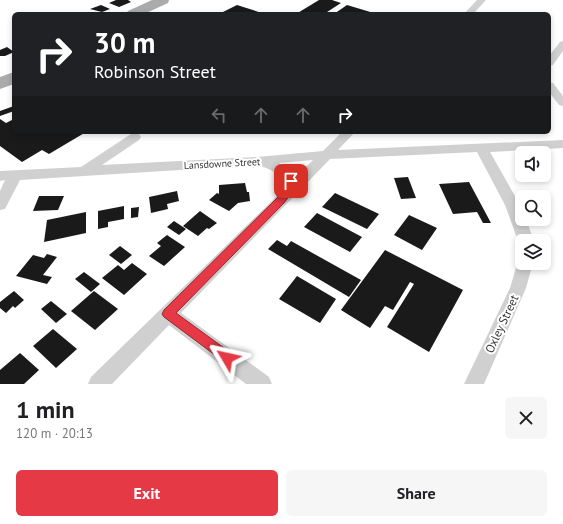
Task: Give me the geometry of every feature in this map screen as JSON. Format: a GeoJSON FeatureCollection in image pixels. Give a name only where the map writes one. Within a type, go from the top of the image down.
{"type":"FeatureCollection","features":[{"type":"Feature","properties":{"kind":"main road"},"geometry":{"type":"LineString","coordinates":[[137,12],[163,0]]}},
{"type":"Feature","properties":{"kind":"main road"},"geometry":{"type":"LineString","coordinates":[[151,12],[177,0]]}},
{"type":"Feature","properties":{"kind":"main road"},"geometry":{"type":"LineString","coordinates":[[0,75],[12,69]]}},
{"type":"Feature","properties":{"kind":"main road"},"geometry":{"type":"LineString","coordinates":[[0,84],[12,78]]}},
{"type":"Feature","properties":{"kind":"street"},"geometry":{"type":"LineString","coordinates":[[470,12],[482,0]]}},
{"type":"Feature","properties":{"kind":"street"},"geometry":{"type":"LineString","coordinates":[[551,60],[563,44]]}},
{"type":"Feature","properties":{"kind":"street"},"geometry":{"type":"LineString","coordinates":[[551,88],[563,103]]}},
{"type":"Feature","properties":{"kind":"street"},"geometry":{"type":"LineString","coordinates":[[98,384],[346,134]]}},
{"type":"Feature","properties":{"kind":"street"},"geometry":{"type":"LineString","coordinates":[[86,171],[135,137]]}},
{"type":"Feature","properties":{"kind":"street","name":"Lansdowne Street"},"geometry":{"type":"LineString","coordinates":[[0,176],[257,161],[325,155],[482,149],[563,144]]}},
{"type":"Feature","properties":{"kind":"street"},"geometry":{"type":"LineString","coordinates":[[482,149],[512,202],[524,234]]}},
{"type":"Feature","properties":{"kind":"street"},"geometry":{"type":"LineString","coordinates":[[257,161],[273,165],[281,170],[291,181],[291,187],[280,201]]}},
{"type":"Feature","properties":{"kind":"street"},"geometry":{"type":"LineString","coordinates":[[0,205],[15,175]]}},
{"type":"Feature","properties":{"kind":"street","name":"Oxley Street"},"geometry":{"type":"LineString","coordinates":[[474,384],[518,288],[523,270]]}},
{"type":"Feature","properties":{"kind":"street"},"geometry":{"type":"LineString","coordinates":[[168,314],[262,384]]}},
{"type":"Feature","properties":{"kind":"building"},"geometry":{"type":"Polygon","coordinates":[[[116,0],[128,0],[131,2],[119,7],[109,3],[116,0]]]}},
{"type":"Feature","properties":{"kind":"building"},"geometry":{"type":"Polygon","coordinates":[[[319,0],[332,0],[341,3],[327,12],[299,12],[319,0]]]}},
{"type":"Feature","properties":{"kind":"building"},"geometry":{"type":"Polygon","coordinates":[[[101,5],[110,9],[102,12],[90,9],[101,5]]]}},
{"type":"Feature","properties":{"kind":"building"},"geometry":{"type":"Polygon","coordinates":[[[237,5],[259,12],[223,12],[237,5]]]}},
{"type":"Feature","properties":{"kind":"building"},"geometry":{"type":"Polygon","coordinates":[[[347,5],[370,12],[337,12],[347,5]]]}},
{"type":"Feature","properties":{"kind":"building"},"geometry":{"type":"Polygon","coordinates":[[[7,47],[12,51],[12,53],[5,56],[0,56],[0,50],[7,47]]]}},
{"type":"Feature","properties":{"kind":"building"},"geometry":{"type":"Polygon","coordinates":[[[12,107],[12,112],[0,116],[0,111],[12,107]]]}},
{"type":"Feature","properties":{"kind":"building"},"geometry":{"type":"Polygon","coordinates":[[[0,119],[6,123],[12,120],[12,134],[83,134],[49,154],[42,150],[22,162],[0,146],[0,119]]]}},
{"type":"Feature","properties":{"kind":"building"},"geometry":{"type":"Polygon","coordinates":[[[408,177],[416,198],[401,199],[394,178],[408,177]]]}},
{"type":"Feature","properties":{"kind":"building"},"geometry":{"type":"Polygon","coordinates":[[[469,182],[491,223],[483,223],[477,212],[453,214],[439,184],[469,182]]]}},
{"type":"Feature","properties":{"kind":"building"},"geometry":{"type":"Polygon","coordinates":[[[245,183],[247,192],[249,192],[250,201],[238,203],[229,211],[209,200],[217,193],[219,194],[219,185],[245,183]]]}},
{"type":"Feature","properties":{"kind":"building"},"geometry":{"type":"Polygon","coordinates":[[[177,191],[179,201],[167,204],[168,209],[151,213],[149,197],[177,191]]]}},
{"type":"Feature","properties":{"kind":"building"},"geometry":{"type":"Polygon","coordinates":[[[335,193],[379,214],[367,229],[322,207],[335,193]]]}},
{"type":"Feature","properties":{"kind":"building"},"geometry":{"type":"Polygon","coordinates":[[[39,196],[64,196],[58,210],[33,211],[39,196]]]}},
{"type":"Feature","properties":{"kind":"building"},"geometry":{"type":"Polygon","coordinates":[[[124,206],[124,219],[108,222],[108,227],[98,229],[98,211],[124,206]]]}},
{"type":"Feature","properties":{"kind":"building"},"geometry":{"type":"Polygon","coordinates":[[[139,207],[138,217],[131,218],[131,208],[139,207]]]}},
{"type":"Feature","properties":{"kind":"building"},"geometry":{"type":"Polygon","coordinates":[[[200,211],[217,223],[209,229],[207,228],[198,236],[183,226],[200,211]]]}},
{"type":"Feature","properties":{"kind":"building"},"geometry":{"type":"Polygon","coordinates":[[[86,212],[86,233],[44,242],[47,220],[86,212]]]}},
{"type":"Feature","properties":{"kind":"building"},"geometry":{"type":"Polygon","coordinates":[[[317,213],[362,237],[350,252],[304,227],[317,213]]]}},
{"type":"Feature","properties":{"kind":"building"},"geometry":{"type":"Polygon","coordinates":[[[409,215],[437,228],[422,250],[394,235],[409,215]]]}},
{"type":"Feature","properties":{"kind":"building"},"geometry":{"type":"Polygon","coordinates":[[[174,221],[186,229],[179,235],[167,227],[174,221]]]}},
{"type":"Feature","properties":{"kind":"building"},"geometry":{"type":"Polygon","coordinates":[[[167,235],[185,247],[164,266],[149,256],[161,246],[157,243],[167,235]]]}},
{"type":"Feature","properties":{"kind":"building"},"geometry":{"type":"Polygon","coordinates":[[[277,240],[287,246],[291,241],[361,280],[349,297],[268,249],[277,240]]]}},
{"type":"Feature","properties":{"kind":"building"},"geometry":{"type":"Polygon","coordinates":[[[120,246],[132,255],[121,264],[109,255],[120,246]]]}},
{"type":"Feature","properties":{"kind":"building"},"geometry":{"type":"Polygon","coordinates":[[[385,250],[463,290],[429,352],[387,327],[414,284],[410,282],[393,310],[385,306],[370,328],[341,310],[385,250]]]}},
{"type":"Feature","properties":{"kind":"building"},"geometry":{"type":"Polygon","coordinates":[[[47,254],[57,257],[43,275],[52,277],[47,284],[16,276],[33,255],[44,258],[47,254]]]}},
{"type":"Feature","properties":{"kind":"building"},"geometry":{"type":"Polygon","coordinates":[[[132,263],[147,274],[124,295],[102,278],[118,265],[124,270],[132,263]]]}},
{"type":"Feature","properties":{"kind":"building"},"geometry":{"type":"Polygon","coordinates":[[[84,272],[100,284],[91,292],[75,279],[84,272]]]}},
{"type":"Feature","properties":{"kind":"building"},"geometry":{"type":"Polygon","coordinates":[[[297,276],[336,299],[320,323],[279,299],[297,276]]]}},
{"type":"Feature","properties":{"kind":"building"},"geometry":{"type":"Polygon","coordinates":[[[14,291],[24,300],[15,308],[13,306],[6,313],[0,308],[0,302],[14,291]]]}},
{"type":"Feature","properties":{"kind":"building"},"geometry":{"type":"Polygon","coordinates":[[[94,291],[118,309],[95,330],[71,311],[94,291]]]}},
{"type":"Feature","properties":{"kind":"building"},"geometry":{"type":"Polygon","coordinates":[[[51,301],[67,314],[56,323],[41,309],[51,301]]]}},
{"type":"Feature","properties":{"kind":"building"},"geometry":{"type":"Polygon","coordinates":[[[53,329],[77,349],[56,368],[33,346],[53,329]]]}},
{"type":"Feature","properties":{"kind":"building"},"geometry":{"type":"Polygon","coordinates":[[[20,353],[39,370],[24,384],[0,384],[0,370],[20,353]]]}},
{"type":"Feature","properties":{"kind":"route"},"geometry":{"type":"LineString","coordinates":[[227,358],[168,314],[280,201],[291,187],[291,181]]}}]}
